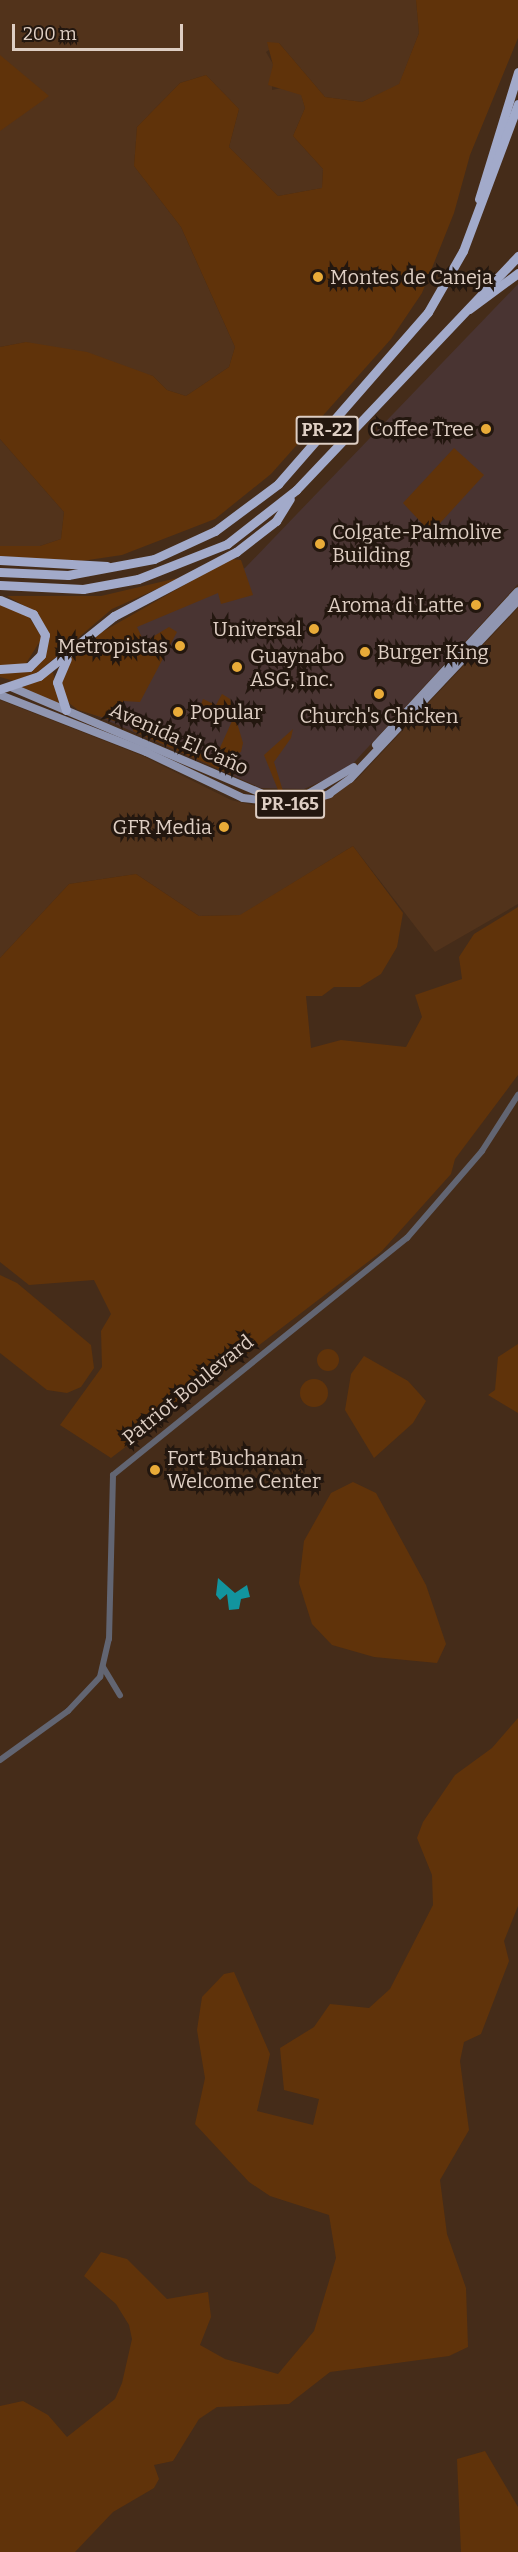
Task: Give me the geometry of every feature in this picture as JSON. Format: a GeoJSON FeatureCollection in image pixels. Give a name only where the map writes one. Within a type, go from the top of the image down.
{"type":"FeatureCollection","features":[{"type":"Feature","properties":{"kind":"highway"},"geometry":{"type":"LineString","coordinates":[[474,224],[482,179],[518,72]]}},
{"type":"Feature","properties":{"kind":"highway","name":"PR-22"},"geometry":{"type":"LineString","coordinates":[[0,572],[68,574],[119,567],[187,546],[278,484],[410,338],[443,288],[474,224],[518,104]]}},
{"type":"Feature","properties":{"kind":"highway","name":"PR-22"},"geometry":{"type":"LineString","coordinates":[[0,585],[83,589],[173,569],[227,544],[296,490],[459,315],[518,256]]}},
{"type":"Feature","properties":{"kind":"highway"},"geometry":{"type":"LineString","coordinates":[[459,315],[518,273]]}},
{"type":"Feature","properties":{"kind":"highway"},"geometry":{"type":"LineString","coordinates":[[0,689],[39,676],[114,616],[197,576],[258,537],[276,521],[296,490]]}},
{"type":"Feature","properties":{"kind":"highway"},"geometry":{"type":"LineString","coordinates":[[0,560],[119,567]]}},
{"type":"Feature","properties":{"kind":"highway"},"geometry":{"type":"LineString","coordinates":[[0,600],[33,614],[45,634],[41,655],[29,667],[0,669]]}},
{"type":"Feature","properties":{"kind":"highway"},"geometry":{"type":"LineString","coordinates":[[66,710],[57,682],[76,647]]}},
{"type":"Feature","properties":{"kind":"highway","name":"Avenida El Caño"},"geometry":{"type":"LineString","coordinates":[[0,682],[11,687]]}},
{"type":"Feature","properties":{"kind":"main road","name":"Avenida El Caño"},"geometry":{"type":"LineString","coordinates":[[11,687],[261,794],[308,794],[353,768],[518,591]]}},
{"type":"Feature","properties":{"kind":"main road","name":"Avenida El Caño"},"geometry":{"type":"LineString","coordinates":[[0,695],[146,752],[243,798],[297,804],[329,794],[350,779],[518,601]]}},
{"type":"Feature","properties":{"kind":"street","name":"Patriot Boulevard"},"geometry":{"type":"LineString","coordinates":[[0,1760],[95,1688],[107,1649],[113,1474],[407,1238],[482,1151],[518,1095]]}},
{"type":"Feature","properties":{"kind":"street"},"geometry":{"type":"LineString","coordinates":[[103,1666],[120,1695]]}},
{"type":"Feature","properties":{"kind":"shaded area"},"geometry":{"type":"Polygon","coordinates":[[[0,0],[416,0],[419,33],[399,85],[362,102],[325,97],[279,43],[266,52],[273,64],[272,90],[286,87],[301,94],[305,108],[293,136],[323,169],[322,188],[278,196],[229,147],[239,109],[206,75],[180,83],[137,127],[134,166],[181,227],[235,347],[229,367],[186,396],[167,390],[153,376],[26,342],[0,347],[0,0]]]}},
{"type":"Feature","properties":{"kind":"shaded area"},"geometry":{"type":"Polygon","coordinates":[[[416,0],[518,0],[518,38],[470,155],[454,213],[422,293],[391,339],[271,474],[215,519],[122,555],[75,562],[0,556],[0,546],[40,546],[61,539],[64,512],[0,439],[0,347],[26,342],[87,352],[153,376],[167,390],[186,396],[229,367],[235,347],[181,227],[134,166],[137,127],[180,83],[206,75],[239,109],[229,147],[278,196],[322,188],[323,169],[293,136],[305,108],[301,95],[268,85],[273,65],[267,42],[279,43],[325,97],[362,102],[399,84],[419,33],[416,0]]]}},
{"type":"Feature","properties":{"kind":"shaded area"},"geometry":{"type":"Polygon","coordinates":[[[0,55],[49,96],[0,131],[0,55]]]}},
{"type":"Feature","properties":{"kind":"shaded area"},"geometry":{"type":"Polygon","coordinates":[[[518,284],[518,584],[347,770],[304,789],[261,788],[72,705],[121,624],[245,568],[518,284]]]}},
{"type":"Feature","properties":{"kind":"shaded area"},"geometry":{"type":"Polygon","coordinates":[[[0,439],[64,512],[61,539],[40,546],[0,546],[0,439]]]}},
{"type":"Feature","properties":{"kind":"shaded area"},"geometry":{"type":"Polygon","coordinates":[[[454,448],[484,475],[431,533],[403,503],[454,448]]]}},
{"type":"Feature","properties":{"kind":"shaded area"},"geometry":{"type":"Polygon","coordinates":[[[230,559],[241,560],[253,595],[221,604],[218,593],[137,627],[144,642],[169,627],[177,632],[140,702],[123,701],[124,724],[78,710],[65,700],[59,689],[70,657],[88,640],[230,559]]]}},
{"type":"Feature","properties":{"kind":"shaded area"},"geometry":{"type":"Polygon","coordinates":[[[186,576],[112,609],[38,672],[14,681],[0,677],[0,672],[28,670],[47,636],[37,613],[7,596],[101,596],[186,576]]]}},
{"type":"Feature","properties":{"kind":"shaded area"},"geometry":{"type":"Polygon","coordinates":[[[0,602],[26,612],[42,638],[25,665],[0,666],[0,602]]]}},
{"type":"Feature","properties":{"kind":"shaded area"},"geometry":{"type":"Polygon","coordinates":[[[518,608],[518,904],[435,952],[353,846],[241,915],[199,916],[136,874],[69,884],[0,958],[0,700],[143,756],[231,800],[274,810],[309,808],[356,780],[518,608]]]}},
{"type":"Feature","properties":{"kind":"shaded area"},"geometry":{"type":"Polygon","coordinates":[[[53,672],[59,704],[21,687],[26,686],[53,672]]]}},
{"type":"Feature","properties":{"kind":"shaded area"},"geometry":{"type":"Polygon","coordinates":[[[222,694],[230,699],[243,743],[241,752],[228,756],[218,752],[233,719],[200,707],[203,699],[216,705],[222,694]]]}},
{"type":"Feature","properties":{"kind":"shaded area"},"geometry":{"type":"Polygon","coordinates":[[[134,714],[161,726],[157,734],[206,756],[241,762],[245,771],[232,775],[133,731],[134,714]]]}},
{"type":"Feature","properties":{"kind":"shaded area"},"geometry":{"type":"Polygon","coordinates":[[[293,729],[291,738],[274,762],[283,791],[278,790],[264,755],[293,729]]]}},
{"type":"Feature","properties":{"kind":"shaded area"},"geometry":{"type":"Polygon","coordinates":[[[353,846],[403,913],[397,947],[381,974],[360,987],[334,987],[322,996],[306,996],[311,1048],[341,1040],[406,1047],[422,1017],[415,995],[462,979],[459,957],[474,934],[518,907],[518,1075],[455,1159],[451,1174],[381,1252],[111,1458],[60,1425],[102,1367],[101,1331],[111,1314],[94,1280],[29,1285],[0,1262],[0,958],[69,884],[136,874],[199,916],[240,915],[353,846]]]}},
{"type":"Feature","properties":{"kind":"shaded area"},"geometry":{"type":"Polygon","coordinates":[[[0,1275],[17,1283],[91,1345],[94,1368],[81,1387],[67,1393],[47,1390],[0,1353],[0,1275]]]}},
{"type":"Feature","properties":{"kind":"shaded area"},"geometry":{"type":"Polygon","coordinates":[[[518,1344],[518,1413],[488,1395],[495,1390],[498,1357],[518,1344]]]}},
{"type":"Feature","properties":{"kind":"shaded area"},"geometry":{"type":"Polygon","coordinates":[[[328,1349],[336,1352],[339,1360],[336,1368],[328,1371],[320,1368],[317,1360],[320,1352],[328,1349]]]}},
{"type":"Feature","properties":{"kind":"shaded area"},"geometry":{"type":"Polygon","coordinates":[[[364,1356],[408,1381],[426,1401],[413,1423],[374,1458],[345,1410],[351,1374],[364,1356]]]}},
{"type":"Feature","properties":{"kind":"shaded area"},"geometry":{"type":"Polygon","coordinates":[[[314,1379],[324,1383],[328,1393],[324,1403],[314,1407],[304,1403],[300,1393],[304,1383],[314,1379]]]}},
{"type":"Feature","properties":{"kind":"shaded area"},"geometry":{"type":"Polygon","coordinates":[[[353,1482],[376,1493],[426,1585],[446,1644],[437,1663],[374,1657],[332,1645],[312,1624],[299,1583],[304,1541],[331,1493],[353,1482]]]}},
{"type":"Feature","properties":{"kind":"shaded area"},"geometry":{"type":"Polygon","coordinates":[[[518,1718],[518,1906],[504,1941],[509,1961],[481,2034],[464,2042],[460,2061],[469,2130],[440,2180],[447,2234],[466,2288],[468,2347],[449,2356],[330,2372],[289,2404],[217,2407],[199,2419],[173,2461],[154,2465],[159,2479],[154,2488],[113,2512],[75,2552],[0,2552],[0,2406],[23,2401],[48,2415],[67,2437],[115,2399],[122,2383],[132,2339],[129,2325],[116,2304],[84,2276],[101,2252],[127,2259],[167,2299],[208,2292],[211,2317],[200,2345],[225,2359],[278,2374],[314,2331],[336,2258],[329,2215],[270,2196],[249,2182],[195,2124],[205,2078],[197,2030],[202,1997],[224,1974],[234,1972],[270,2054],[257,2111],[313,2125],[319,2099],[284,2090],[280,2048],[314,2027],[330,2004],[369,2008],[390,1989],[433,1905],[432,1875],[417,1838],[423,1822],[455,1775],[492,1748],[518,1718]]]}},
{"type":"Feature","properties":{"kind":"shaded area"},"geometry":{"type":"Polygon","coordinates":[[[485,2451],[518,2507],[518,2552],[461,2552],[457,2459],[485,2451]]]}},
{"type":"Feature","properties":{"kind":"water"},"geometry":{"type":"Polygon","coordinates":[[[218,1578],[235,1593],[247,1585],[250,1597],[241,1599],[239,1609],[229,1610],[227,1594],[220,1600],[216,1595],[218,1578]]]}},
{"type":"Feature","properties":{"kind":"place","name":"Montes de Caneja"},"geometry":{"type":"Point","coordinates":[318,277]}},
{"type":"Feature","properties":{"kind":"place","name":"Coffee Tree"},"geometry":{"type":"Point","coordinates":[486,429]}},
{"type":"Feature","properties":{"kind":"place","name":"Colgate-Palmolive Building"},"geometry":{"type":"Point","coordinates":[320,544]}},
{"type":"Feature","properties":{"kind":"place","name":"Aroma di Latte"},"geometry":{"type":"Point","coordinates":[476,605]}},
{"type":"Feature","properties":{"kind":"place","name":"Universal"},"geometry":{"type":"Point","coordinates":[314,629]}},
{"type":"Feature","properties":{"kind":"place","name":"Metropistas"},"geometry":{"type":"Point","coordinates":[180,646]}},
{"type":"Feature","properties":{"kind":"place","name":"Burger King"},"geometry":{"type":"Point","coordinates":[365,652]}},
{"type":"Feature","properties":{"kind":"place","name":"Guaynabo ASG, Inc."},"geometry":{"type":"Point","coordinates":[237,667]}},
{"type":"Feature","properties":{"kind":"place","name":"Church's Chicken"},"geometry":{"type":"Point","coordinates":[379,694]}},
{"type":"Feature","properties":{"kind":"place","name":"Popular"},"geometry":{"type":"Point","coordinates":[178,712]}},
{"type":"Feature","properties":{"kind":"place","name":"GFR Media"},"geometry":{"type":"Point","coordinates":[224,827]}},
{"type":"Feature","properties":{"kind":"place","name":"Fort Buchanan Welcome Center"},"geometry":{"type":"Point","coordinates":[155,1470]}}]}
